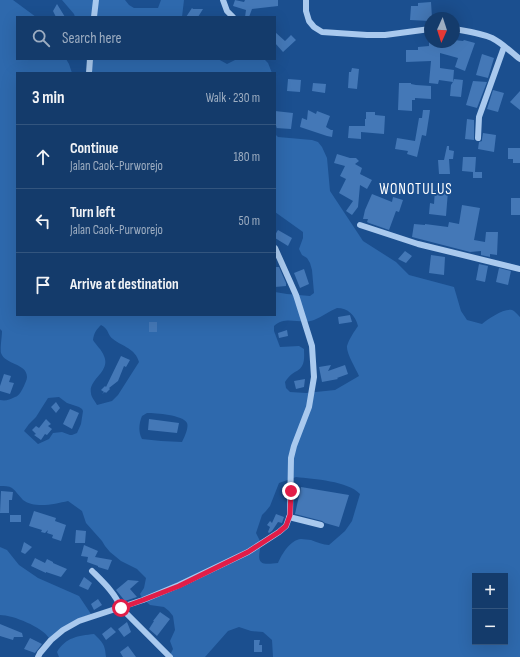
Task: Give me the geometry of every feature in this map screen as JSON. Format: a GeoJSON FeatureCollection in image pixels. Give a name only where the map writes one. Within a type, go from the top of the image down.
{"type":"FeatureCollection","features":[{"type":"Feature","properties":{"kind":"street"},"geometry":{"type":"LineString","coordinates":[[94,16],[96,0]]}},
{"type":"Feature","properties":{"kind":"street"},"geometry":{"type":"LineString","coordinates":[[223,0],[227,11],[232,16]]}},
{"type":"Feature","properties":{"kind":"street"},"geometry":{"type":"LineString","coordinates":[[306,0],[306,11],[309,21],[314,27],[322,32],[385,35],[424,29]]}},
{"type":"Feature","properties":{"kind":"street"},"geometry":{"type":"LineString","coordinates":[[460,30],[492,38],[520,59]]}},
{"type":"Feature","properties":{"kind":"street"},"geometry":{"type":"LineString","coordinates":[[478,138],[479,117],[504,47]]}},
{"type":"Feature","properties":{"kind":"street"},"geometry":{"type":"LineString","coordinates":[[89,72],[90,60]]}},
{"type":"Feature","properties":{"kind":"street"},"geometry":{"type":"LineString","coordinates":[[360,225],[418,244],[520,269]]}},
{"type":"Feature","properties":{"kind":"street"},"geometry":{"type":"LineString","coordinates":[[38,657],[51,640],[63,630],[79,621],[91,616],[121,608],[179,586],[248,552],[286,526],[291,504],[291,458],[311,397],[314,377],[312,346],[296,295],[276,250]]}},
{"type":"Feature","properties":{"kind":"street"},"geometry":{"type":"LineString","coordinates":[[289,517],[321,525]]}},
{"type":"Feature","properties":{"kind":"street"},"geometry":{"type":"LineString","coordinates":[[92,571],[118,599],[121,608],[170,657]]}},
{"type":"Feature","properties":{"kind":"shaded area"},"geometry":{"type":"Polygon","coordinates":[[[0,0],[13,0],[35,16],[16,16],[16,60],[67,60],[72,72],[16,72],[16,316],[276,316],[276,292],[310,296],[314,293],[312,270],[307,258],[302,255],[299,249],[303,238],[303,232],[276,213],[276,135],[278,137],[312,140],[318,142],[327,158],[330,191],[363,241],[396,262],[409,275],[454,287],[461,311],[467,320],[482,324],[496,314],[509,310],[512,310],[520,317],[520,657],[273,657],[272,640],[263,632],[251,631],[239,627],[228,631],[205,657],[169,657],[173,649],[170,641],[175,630],[173,616],[164,607],[150,605],[142,598],[140,594],[144,588],[146,578],[137,569],[121,561],[110,552],[86,523],[82,511],[68,501],[45,505],[28,503],[23,500],[12,488],[8,486],[0,486],[0,400],[8,400],[18,395],[24,386],[27,377],[24,369],[3,357],[1,349],[0,0]],[[341,308],[334,309],[314,320],[304,322],[283,321],[274,326],[274,331],[280,347],[299,346],[304,349],[304,360],[302,366],[285,382],[286,388],[290,392],[306,393],[335,390],[359,376],[347,349],[349,341],[358,326],[357,322],[353,315],[341,308]],[[101,325],[98,328],[93,340],[103,354],[105,362],[102,371],[91,388],[92,396],[97,405],[112,401],[118,395],[139,362],[132,351],[111,337],[101,325]],[[59,397],[48,398],[36,417],[24,431],[38,444],[49,439],[53,433],[62,432],[72,435],[77,433],[81,424],[82,409],[67,403],[59,397]],[[147,413],[142,416],[139,428],[142,439],[182,442],[187,428],[187,423],[185,420],[175,416],[147,413]],[[296,477],[279,483],[270,506],[262,515],[256,533],[261,543],[259,558],[262,563],[278,563],[287,548],[297,540],[311,540],[329,545],[345,531],[352,521],[360,494],[355,490],[339,483],[296,477]]]}},
{"type":"Feature","properties":{"kind":"shaded area"},"geometry":{"type":"Polygon","coordinates":[[[62,0],[125,0],[134,8],[158,8],[161,0],[184,0],[182,16],[75,16],[62,0]]]}},
{"type":"Feature","properties":{"kind":"shaded area"},"geometry":{"type":"Polygon","coordinates":[[[86,60],[220,60],[227,64],[235,60],[265,60],[272,72],[92,72],[86,60]]]}},
{"type":"Feature","properties":{"kind":"shaded area"},"geometry":{"type":"Polygon","coordinates":[[[0,547],[7,550],[19,565],[38,578],[79,596],[91,614],[78,619],[49,638],[27,622],[0,615],[0,547]]]}},
{"type":"Feature","properties":{"kind":"shaded area"},"geometry":{"type":"Polygon","coordinates":[[[94,634],[103,644],[106,657],[59,657],[57,652],[68,640],[94,634]]]}},
{"type":"Feature","properties":{"kind":"building"},"geometry":{"type":"Polygon","coordinates":[[[235,0],[244,2],[245,0],[278,0],[278,6],[252,9],[249,16],[245,16],[246,10],[233,6],[235,0]]]}},
{"type":"Feature","properties":{"kind":"building"},"geometry":{"type":"Polygon","coordinates":[[[431,2],[432,12],[424,12],[424,21],[410,20],[411,6],[418,6],[418,3],[431,2]]]}},
{"type":"Feature","properties":{"kind":"building"},"geometry":{"type":"Polygon","coordinates":[[[57,4],[64,16],[56,16],[53,11],[57,4]]]}},
{"type":"Feature","properties":{"kind":"building"},"geometry":{"type":"Polygon","coordinates":[[[192,8],[203,9],[199,16],[187,16],[192,8]]]}},
{"type":"Feature","properties":{"kind":"building"},"geometry":{"type":"Polygon","coordinates":[[[276,33],[285,41],[291,35],[296,40],[283,52],[276,44],[276,33]]]}},
{"type":"Feature","properties":{"kind":"building"},"geometry":{"type":"Polygon","coordinates":[[[464,40],[475,43],[465,71],[455,67],[458,58],[440,53],[440,68],[454,70],[453,82],[439,80],[438,84],[429,83],[431,61],[406,62],[406,50],[418,50],[418,47],[424,46],[424,48],[460,48],[460,41],[464,40]]]}},
{"type":"Feature","properties":{"kind":"building"},"geometry":{"type":"Polygon","coordinates":[[[482,54],[494,58],[488,78],[476,75],[482,54]]]}},
{"type":"Feature","properties":{"kind":"building"},"geometry":{"type":"Polygon","coordinates":[[[352,68],[359,69],[357,89],[348,88],[349,72],[351,72],[352,68]]]}},
{"type":"Feature","properties":{"kind":"building"},"geometry":{"type":"Polygon","coordinates":[[[288,79],[301,80],[300,92],[287,91],[288,79]]]}},
{"type":"Feature","properties":{"kind":"building"},"geometry":{"type":"Polygon","coordinates":[[[454,79],[463,80],[461,97],[450,96],[451,85],[454,79]]]}},
{"type":"Feature","properties":{"kind":"building"},"geometry":{"type":"Polygon","coordinates":[[[473,81],[487,82],[477,108],[466,105],[473,81]]]}},
{"type":"Feature","properties":{"kind":"building"},"geometry":{"type":"Polygon","coordinates":[[[313,83],[326,84],[325,93],[312,91],[313,83]]]}},
{"type":"Feature","properties":{"kind":"building"},"geometry":{"type":"Polygon","coordinates":[[[399,83],[431,86],[431,99],[415,98],[415,100],[412,100],[412,111],[398,110],[399,83]]]}},
{"type":"Feature","properties":{"kind":"building"},"geometry":{"type":"Polygon","coordinates":[[[493,90],[504,93],[498,112],[487,109],[493,90]]]}},
{"type":"Feature","properties":{"kind":"building"},"geometry":{"type":"Polygon","coordinates":[[[520,91],[520,110],[510,102],[520,91]]]}},
{"type":"Feature","properties":{"kind":"building"},"geometry":{"type":"Polygon","coordinates":[[[308,110],[316,114],[317,111],[330,116],[326,127],[333,130],[332,137],[300,127],[302,118],[307,120],[308,110]]]}},
{"type":"Feature","properties":{"kind":"building"},"geometry":{"type":"Polygon","coordinates":[[[423,110],[430,110],[426,136],[422,135],[417,157],[407,154],[408,151],[395,149],[397,138],[415,141],[419,118],[422,118],[423,110]]]}},
{"type":"Feature","properties":{"kind":"building"},"geometry":{"type":"Polygon","coordinates":[[[276,111],[293,113],[291,129],[276,128],[276,111]]]}},
{"type":"Feature","properties":{"kind":"building"},"geometry":{"type":"Polygon","coordinates":[[[366,112],[375,112],[375,115],[385,116],[384,134],[361,132],[361,139],[348,138],[349,126],[365,126],[366,112]]]}},
{"type":"Feature","properties":{"kind":"building"},"geometry":{"type":"Polygon","coordinates":[[[467,119],[474,120],[474,140],[465,139],[467,119]]]}},
{"type":"Feature","properties":{"kind":"building"},"geometry":{"type":"Polygon","coordinates":[[[483,133],[496,135],[494,152],[478,149],[479,142],[482,141],[483,133]]]}},
{"type":"Feature","properties":{"kind":"building"},"geometry":{"type":"Polygon","coordinates":[[[447,146],[449,146],[449,150],[454,151],[453,159],[449,159],[450,174],[439,174],[438,160],[444,160],[447,146]]]}},
{"type":"Feature","properties":{"kind":"building"},"geometry":{"type":"Polygon","coordinates":[[[508,148],[520,148],[520,163],[513,163],[513,159],[508,159],[508,148]]]}},
{"type":"Feature","properties":{"kind":"building"},"geometry":{"type":"Polygon","coordinates":[[[337,154],[350,158],[356,158],[359,161],[355,164],[362,168],[360,174],[372,180],[367,189],[360,185],[358,207],[352,215],[346,211],[353,201],[339,193],[346,179],[340,176],[345,166],[334,163],[337,154]]]}},
{"type":"Feature","properties":{"kind":"building"},"geometry":{"type":"Polygon","coordinates":[[[463,157],[476,157],[475,172],[482,172],[482,178],[473,178],[473,172],[462,171],[463,157]]]}},
{"type":"Feature","properties":{"kind":"building"},"geometry":{"type":"Polygon","coordinates":[[[435,190],[448,191],[446,216],[429,214],[430,203],[434,204],[435,190]]]}},
{"type":"Feature","properties":{"kind":"building"},"geometry":{"type":"Polygon","coordinates":[[[372,194],[392,202],[393,197],[403,200],[399,212],[396,211],[389,230],[367,222],[368,219],[363,219],[372,194]]]}},
{"type":"Feature","properties":{"kind":"building"},"geometry":{"type":"Polygon","coordinates":[[[511,198],[520,198],[520,215],[511,215],[511,198]]]}},
{"type":"Feature","properties":{"kind":"building"},"geometry":{"type":"Polygon","coordinates":[[[462,205],[480,208],[474,240],[485,242],[486,232],[498,232],[497,255],[490,254],[490,257],[481,255],[481,251],[470,252],[412,237],[414,224],[448,227],[449,222],[459,224],[462,205]]]}},
{"type":"Feature","properties":{"kind":"building"},"geometry":{"type":"Polygon","coordinates":[[[278,230],[292,238],[288,246],[276,239],[278,230]]]}},
{"type":"Feature","properties":{"kind":"building"},"geometry":{"type":"Polygon","coordinates":[[[405,251],[412,256],[406,263],[398,259],[405,251]]]}},
{"type":"Feature","properties":{"kind":"building"},"geometry":{"type":"Polygon","coordinates":[[[431,255],[445,257],[444,275],[429,273],[431,255]]]}},
{"type":"Feature","properties":{"kind":"building"},"geometry":{"type":"Polygon","coordinates":[[[479,264],[488,266],[485,282],[476,280],[479,264]]]}},
{"type":"Feature","properties":{"kind":"building"},"geometry":{"type":"Polygon","coordinates":[[[276,267],[279,267],[286,286],[276,287],[276,267]]]}},
{"type":"Feature","properties":{"kind":"building"},"geometry":{"type":"Polygon","coordinates":[[[499,268],[511,271],[508,285],[496,282],[499,268]]]}},
{"type":"Feature","properties":{"kind":"building"},"geometry":{"type":"Polygon","coordinates":[[[304,269],[309,284],[300,288],[294,273],[304,269]]]}},
{"type":"Feature","properties":{"kind":"building"},"geometry":{"type":"Polygon","coordinates":[[[350,315],[352,322],[339,324],[338,317],[350,315]]]}},
{"type":"Feature","properties":{"kind":"building"},"geometry":{"type":"Polygon","coordinates":[[[149,322],[157,322],[157,332],[149,332],[149,322]]]}},
{"type":"Feature","properties":{"kind":"building"},"geometry":{"type":"Polygon","coordinates":[[[287,330],[288,336],[279,338],[278,333],[287,330]]]}},
{"type":"Feature","properties":{"kind":"building"},"geometry":{"type":"Polygon","coordinates":[[[121,356],[130,360],[126,367],[124,366],[118,381],[109,388],[110,389],[106,393],[105,392],[102,394],[104,392],[101,390],[105,386],[106,387],[121,356]]]}},
{"type":"Feature","properties":{"kind":"building"},"geometry":{"type":"Polygon","coordinates":[[[331,365],[328,371],[345,365],[348,374],[337,378],[338,379],[322,382],[319,367],[331,365]]]}},
{"type":"Feature","properties":{"kind":"building"},"geometry":{"type":"Polygon","coordinates":[[[4,374],[11,376],[9,382],[14,383],[10,394],[0,391],[4,374]]]}},
{"type":"Feature","properties":{"kind":"building"},"geometry":{"type":"Polygon","coordinates":[[[305,379],[304,387],[296,389],[294,381],[305,379]]]}},
{"type":"Feature","properties":{"kind":"building"},"geometry":{"type":"Polygon","coordinates":[[[56,402],[60,408],[56,413],[51,407],[56,402]]]}},
{"type":"Feature","properties":{"kind":"building"},"geometry":{"type":"Polygon","coordinates":[[[70,409],[79,413],[72,429],[63,424],[70,409]]]}},
{"type":"Feature","properties":{"kind":"building"},"geometry":{"type":"Polygon","coordinates":[[[46,419],[51,424],[48,426],[52,429],[47,435],[45,434],[41,440],[34,435],[36,434],[32,430],[36,426],[39,428],[46,419]]]}},
{"type":"Feature","properties":{"kind":"building"},"geometry":{"type":"Polygon","coordinates":[[[149,419],[179,423],[177,433],[148,430],[149,419]]]}},
{"type":"Feature","properties":{"kind":"building"},"geometry":{"type":"Polygon","coordinates":[[[301,487],[349,495],[339,527],[295,514],[301,487]]]}},
{"type":"Feature","properties":{"kind":"building"},"geometry":{"type":"Polygon","coordinates":[[[1,491],[13,492],[12,500],[9,500],[9,513],[0,513],[1,491]]]}},
{"type":"Feature","properties":{"kind":"building"},"geometry":{"type":"Polygon","coordinates":[[[34,511],[56,518],[55,521],[66,525],[61,541],[52,538],[53,535],[47,533],[48,530],[45,533],[41,532],[42,530],[29,526],[34,511]]]}},
{"type":"Feature","properties":{"kind":"building"},"geometry":{"type":"Polygon","coordinates":[[[276,514],[284,517],[282,523],[278,522],[269,533],[270,527],[267,525],[270,521],[272,523],[276,514]]]}},
{"type":"Feature","properties":{"kind":"building"},"geometry":{"type":"Polygon","coordinates":[[[10,515],[21,515],[21,522],[10,522],[10,515]]]}},
{"type":"Feature","properties":{"kind":"building"},"geometry":{"type":"Polygon","coordinates":[[[76,530],[86,531],[85,543],[75,543],[76,530]]]}},
{"type":"Feature","properties":{"kind":"building"},"geometry":{"type":"Polygon","coordinates":[[[24,542],[32,547],[25,554],[21,552],[24,542]]]}},
{"type":"Feature","properties":{"kind":"building"},"geometry":{"type":"Polygon","coordinates":[[[84,545],[98,551],[95,557],[112,560],[108,570],[87,562],[88,557],[81,556],[84,545]]]}},
{"type":"Feature","properties":{"kind":"building"},"geometry":{"type":"Polygon","coordinates":[[[35,558],[45,563],[47,559],[67,569],[61,577],[46,573],[31,566],[35,558]]]}},
{"type":"Feature","properties":{"kind":"building"},"geometry":{"type":"Polygon","coordinates":[[[84,577],[92,583],[88,590],[79,586],[84,577]]]}},
{"type":"Feature","properties":{"kind":"building"},"geometry":{"type":"Polygon","coordinates":[[[128,580],[139,581],[130,589],[137,597],[125,601],[116,590],[128,580]]]}},
{"type":"Feature","properties":{"kind":"building"},"geometry":{"type":"Polygon","coordinates":[[[98,599],[102,605],[94,610],[91,604],[98,599]]]}},
{"type":"Feature","properties":{"kind":"building"},"geometry":{"type":"Polygon","coordinates":[[[160,612],[170,619],[157,636],[149,629],[160,612]]]}},
{"type":"Feature","properties":{"kind":"building"},"geometry":{"type":"Polygon","coordinates":[[[127,622],[131,632],[124,637],[118,629],[127,622]]]}},
{"type":"Feature","properties":{"kind":"building"},"geometry":{"type":"Polygon","coordinates":[[[0,624],[22,633],[23,637],[14,637],[13,640],[0,636],[0,624]]]}},
{"type":"Feature","properties":{"kind":"building"},"geometry":{"type":"Polygon","coordinates":[[[111,627],[116,632],[106,640],[102,634],[111,627]]]}},
{"type":"Feature","properties":{"kind":"building"},"geometry":{"type":"Polygon","coordinates":[[[30,638],[42,644],[35,653],[24,649],[30,638]]]}},
{"type":"Feature","properties":{"kind":"building"},"geometry":{"type":"Polygon","coordinates":[[[254,640],[260,640],[259,645],[262,645],[262,652],[254,652],[254,640]]]}},
{"type":"Feature","properties":{"kind":"building"},"geometry":{"type":"Polygon","coordinates":[[[128,646],[136,657],[123,657],[120,652],[128,646]]]}},
{"type":"Feature","properties":{"kind":"district","name":"WONOTULUS"},"geometry":{"type":"Point","coordinates":[416,189]}},
{"type":"Feature","properties":{"kind":"route"},"geometry":{"type":"LineString","coordinates":[[121,608],[179,586],[248,552],[279,532],[286,526],[290,515],[291,491]]}}]}
